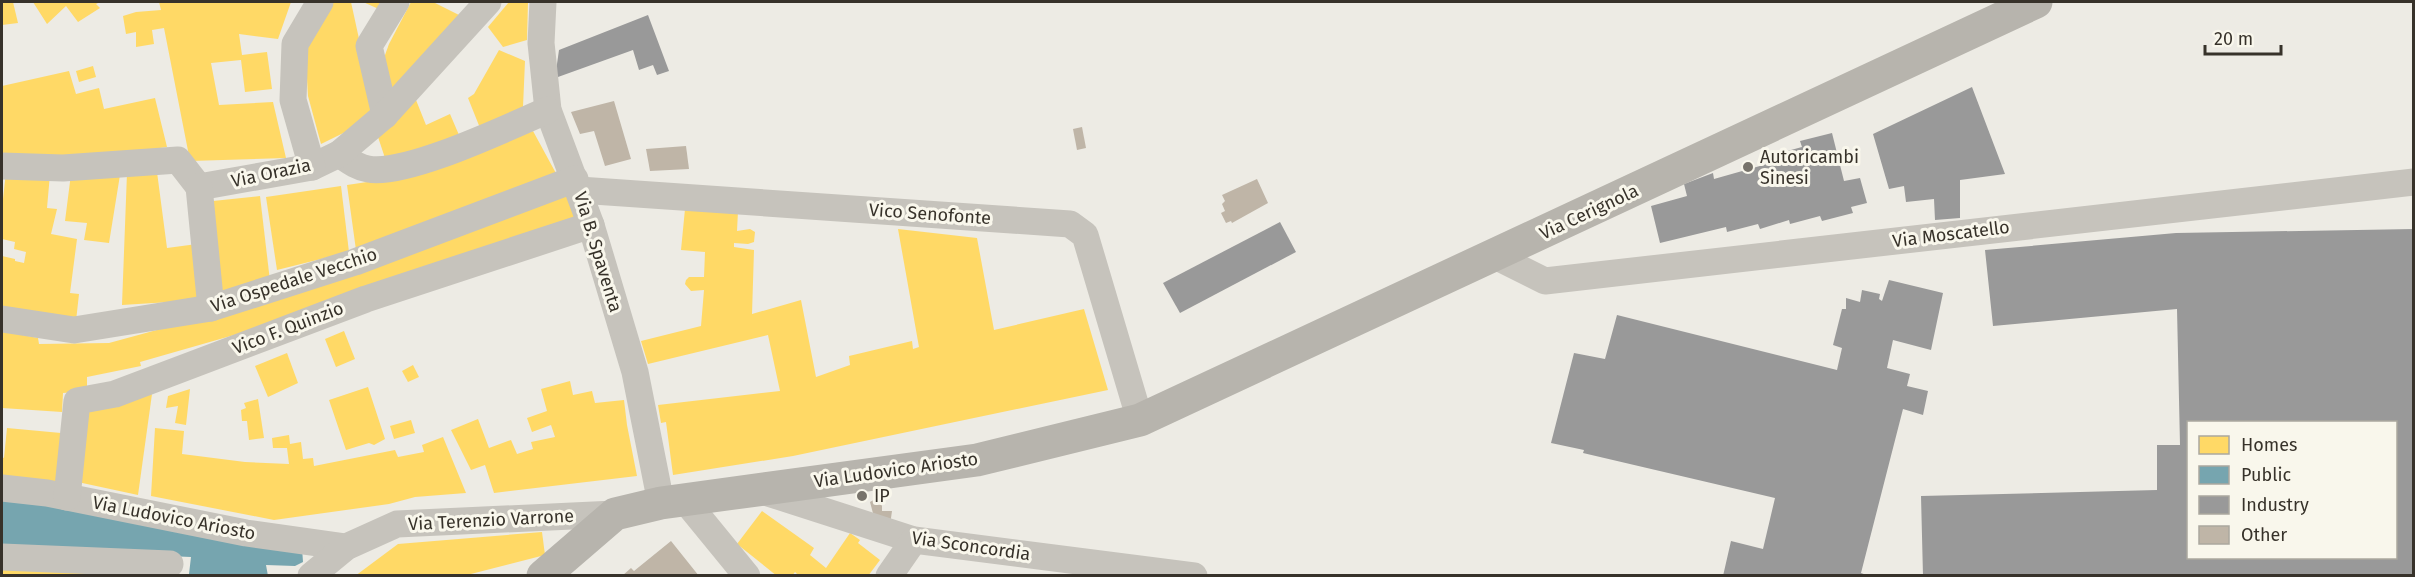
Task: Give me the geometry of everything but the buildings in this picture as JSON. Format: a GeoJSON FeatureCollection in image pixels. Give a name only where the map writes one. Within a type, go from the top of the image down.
{"type":"FeatureCollection","features":[{"type":"Feature","properties":{"kind":"street"},"geometry":{"type":"LineString","coordinates":[[312,166],[293,100],[295,44],[320,2]]}},
{"type":"Feature","properties":{"kind":"street"},"geometry":{"type":"LineString","coordinates":[[385,115],[369,46],[396,2]]}},
{"type":"Feature","properties":{"kind":"street","name":"Via Orazia"},"geometry":{"type":"LineString","coordinates":[[199,187],[312,166],[339,154],[385,115],[488,2]]}},
{"type":"Feature","properties":{"kind":"street","name":"Via B. Spaventa"},"geometry":{"type":"LineString","coordinates":[[543,2],[541,43],[548,110],[591,225],[673,501]]}},
{"type":"Feature","properties":{"kind":"street","name":"Via Cerignola"},"geometry":{"type":"LineString","coordinates":[[1140,420],[2036,2]]}},
{"type":"Feature","properties":{"kind":"street"},"geometry":{"type":"LineString","coordinates":[[339,154],[357,166],[388,170],[448,152],[548,110]]}},
{"type":"Feature","properties":{"kind":"street"},"geometry":{"type":"LineString","coordinates":[[2,166],[63,168],[178,160],[199,187],[212,308]]}},
{"type":"Feature","properties":{"kind":"street","name":"Via Moscatello"},"geometry":{"type":"LineString","coordinates":[[1495,256],[1545,281],[2414,182]]}},
{"type":"Feature","properties":{"kind":"street","name":"Via Ospedale Vecchio"},"geometry":{"type":"LineString","coordinates":[[2,319],[74,330],[212,308],[355,262],[577,185]]}},
{"type":"Feature","properties":{"kind":"street","name":"Vico Senofonte"},"geometry":{"type":"LineString","coordinates":[[577,185],[1070,224],[1085,235],[1140,420]]}},
{"type":"Feature","properties":{"kind":"street","name":"Vico F. Quinzio"},"geometry":{"type":"LineString","coordinates":[[67,497],[77,401],[115,394],[366,299],[591,225]]}},
{"type":"Feature","properties":{"kind":"street","name":"Via Ludovico Ariosto"},"geometry":{"type":"LineString","coordinates":[[615,514],[673,501],[977,460],[1140,420]]}},
{"type":"Feature","properties":{"kind":"street","name":"Via Ludovico Ariosto"},"geometry":{"type":"LineString","coordinates":[[2,488],[67,497],[246,533],[346,547]]}},
{"type":"Feature","properties":{"kind":"street","name":"Via Sconcordia"},"geometry":{"type":"LineString","coordinates":[[755,489],[914,540],[1194,576]]}},
{"type":"Feature","properties":{"kind":"street"},"geometry":{"type":"LineString","coordinates":[[673,501],[747,576]]}},
{"type":"Feature","properties":{"kind":"street"},"geometry":{"type":"LineString","coordinates":[[543,576],[615,514]]}},
{"type":"Feature","properties":{"kind":"street","name":"Via Terenzio Varrone"},"geometry":{"type":"LineString","coordinates":[[311,576],[346,547],[397,524],[615,514]]}},
{"type":"Feature","properties":{"kind":"street"},"geometry":{"type":"LineString","coordinates":[[888,576],[914,540]]}},
{"type":"Feature","properties":{"kind":"street"},"geometry":{"type":"LineString","coordinates":[[2,557],[170,564]]}},
{"type":"Feature","properties":{"kind":"place","name":"Autoricambi Sinesi"},"geometry":{"type":"Point","coordinates":[1748,167]}},
{"type":"Feature","properties":{"kind":"place","name":"IP"},"geometry":{"type":"Point","coordinates":[862,496]}}]}
